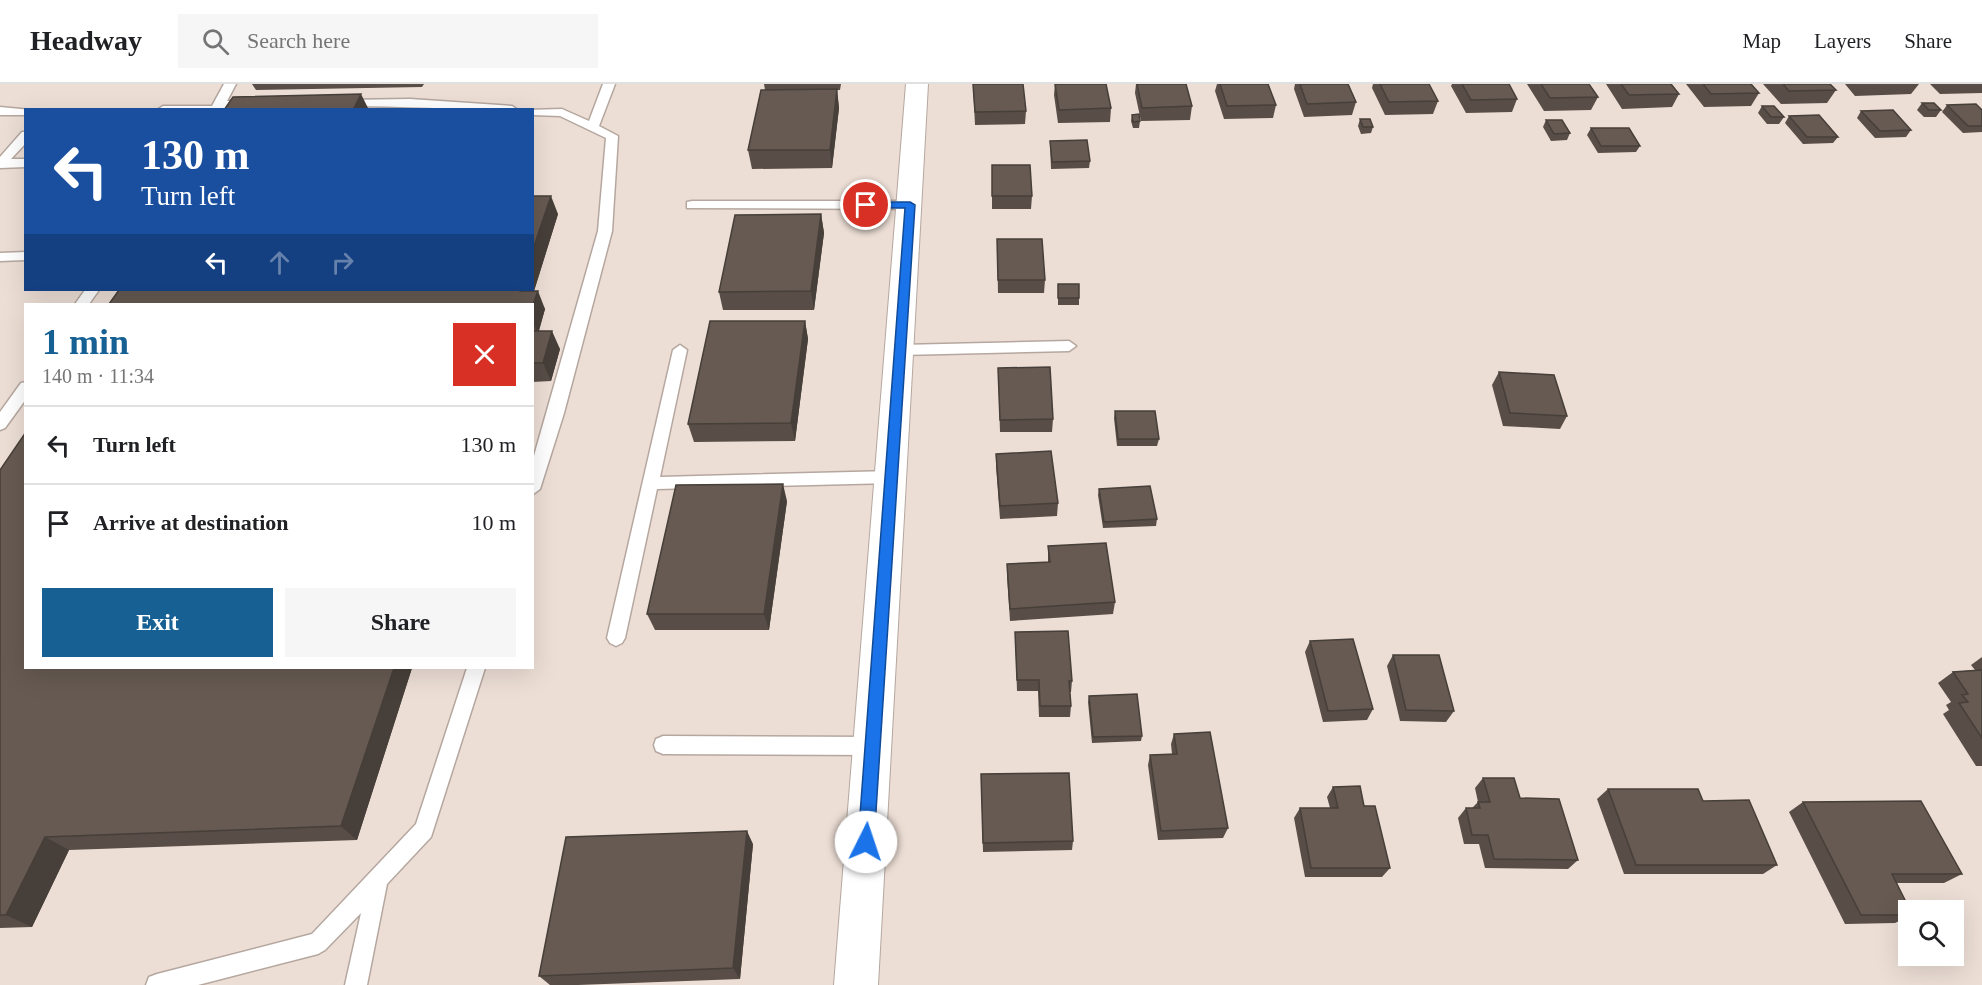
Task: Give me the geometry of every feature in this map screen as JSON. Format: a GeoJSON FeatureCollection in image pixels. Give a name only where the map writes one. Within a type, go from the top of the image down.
{"type":"FeatureCollection","features":[{"type":"Feature","properties":{"kind":"street"},"geometry":{"type":"LineString","coordinates":[[856,985],[917,84]]}},
{"type":"Feature","properties":{"kind":"lane"},"geometry":{"type":"LineString","coordinates":[[217,108],[230,84]]}},
{"type":"Feature","properties":{"kind":"lane"},"geometry":{"type":"LineString","coordinates":[[593,127],[609,84]]}},
{"type":"Feature","properties":{"kind":"lane"},"geometry":{"type":"LineString","coordinates":[[338,103],[410,102],[486,108]]}},
{"type":"Feature","properties":{"kind":"lane"},"geometry":{"type":"LineString","coordinates":[[217,108],[267,104]]}},
{"type":"Feature","properties":{"kind":"lane"},"geometry":{"type":"LineString","coordinates":[[0,111],[24,111]]}},
{"type":"Feature","properties":{"kind":"lane"},"geometry":{"type":"LineString","coordinates":[[534,111],[562,113],[612,136],[605,231],[556,413],[534,483]]}},
{"type":"Feature","properties":{"kind":"lane"},"geometry":{"type":"LineString","coordinates":[[0,163],[24,137]]}},
{"type":"Feature","properties":{"kind":"lane"},"geometry":{"type":"LineString","coordinates":[[0,163],[24,162]]}},
{"type":"Feature","properties":{"kind":"lane"},"geometry":{"type":"LineString","coordinates":[[692,205],[910,205]]}},
{"type":"Feature","properties":{"kind":"lane"},"geometry":{"type":"LineString","coordinates":[[0,256],[24,256]]}},
{"type":"Feature","properties":{"kind":"lane"},"geometry":{"type":"LineString","coordinates":[[900,350],[1069,346]]}},
{"type":"Feature","properties":{"kind":"lane"},"geometry":{"type":"LineString","coordinates":[[616,638],[680,350]]}},
{"type":"Feature","properties":{"kind":"lane"},"geometry":{"type":"LineString","coordinates":[[0,424],[24,390]]}},
{"type":"Feature","properties":{"kind":"lane"},"geometry":{"type":"LineString","coordinates":[[651,483],[892,477]]}},
{"type":"Feature","properties":{"kind":"lane"},"geometry":{"type":"LineString","coordinates":[[157,985],[318,943],[424,830],[476,669]]}},
{"type":"Feature","properties":{"kind":"lane"},"geometry":{"type":"LineString","coordinates":[[663,745],[873,746]]}},
{"type":"Feature","properties":{"kind":"lane"},"geometry":{"type":"LineString","coordinates":[[356,985],[379,878]]}},
{"type":"Feature","properties":{"kind":"building"},"geometry":{"type":"Polygon","coordinates":[[[973,84],[1023,84],[1026,111],[975,112],[973,84]]]}},
{"type":"Feature","properties":{"kind":"building"},"geometry":{"type":"Polygon","coordinates":[[[1055,84],[1106,84],[1111,108],[1059,110],[1055,84]]]}},
{"type":"Feature","properties":{"kind":"building"},"geometry":{"type":"Polygon","coordinates":[[[1137,84],[1186,84],[1192,106],[1142,108],[1137,84]]]}},
{"type":"Feature","properties":{"kind":"building"},"geometry":{"type":"Polygon","coordinates":[[[1220,84],[1268,84],[1276,105],[1227,106],[1220,84]]]}},
{"type":"Feature","properties":{"kind":"building"},"geometry":{"type":"Polygon","coordinates":[[[1300,84],[1348,84],[1356,102],[1307,104],[1300,84]]]}},
{"type":"Feature","properties":{"kind":"building"},"geometry":{"type":"Polygon","coordinates":[[[1380,84],[1429,84],[1438,101],[1389,102],[1380,84]]]}},
{"type":"Feature","properties":{"kind":"building"},"geometry":{"type":"Polygon","coordinates":[[[1462,84],[1509,84],[1517,99],[1471,100],[1462,84]]]}},
{"type":"Feature","properties":{"kind":"building"},"geometry":{"type":"Polygon","coordinates":[[[1541,84],[1589,84],[1598,97],[1550,98],[1541,84]]]}},
{"type":"Feature","properties":{"kind":"building"},"geometry":{"type":"Polygon","coordinates":[[[1621,84],[1671,84],[1679,94],[1629,95],[1621,84]]]}},
{"type":"Feature","properties":{"kind":"building"},"geometry":{"type":"Polygon","coordinates":[[[1703,84],[1751,84],[1759,93],[1711,94],[1703,84]]]}},
{"type":"Feature","properties":{"kind":"building"},"geometry":{"type":"Polygon","coordinates":[[[1783,84],[1830,84],[1836,90],[1789,91],[1783,84]]]}},
{"type":"Feature","properties":{"kind":"building"},"geometry":{"type":"Polygon","coordinates":[[[837,89],[830,150],[748,150],[761,90],[837,89]]]}},
{"type":"Feature","properties":{"kind":"building"},"geometry":{"type":"Polygon","coordinates":[[[361,94],[354,108],[225,108],[233,97],[361,94]]]}},
{"type":"Feature","properties":{"kind":"building"},"geometry":{"type":"Polygon","coordinates":[[[1922,103],[1934,103],[1941,110],[1929,110],[1922,103]]]}},
{"type":"Feature","properties":{"kind":"building"},"geometry":{"type":"Polygon","coordinates":[[[1976,104],[1982,110],[1982,126],[1968,126],[1947,105],[1976,104]]]}},
{"type":"Feature","properties":{"kind":"building"},"geometry":{"type":"Polygon","coordinates":[[[1762,106],[1774,106],[1784,117],[1771,117],[1762,106]]]}},
{"type":"Feature","properties":{"kind":"building"},"geometry":{"type":"Polygon","coordinates":[[[1893,110],[1911,130],[1880,131],[1861,111],[1893,110]]]}},
{"type":"Feature","properties":{"kind":"building"},"geometry":{"type":"Polygon","coordinates":[[[1139,114],[1140,121],[1133,122],[1132,115],[1139,114]]]}},
{"type":"Feature","properties":{"kind":"building"},"geometry":{"type":"Polygon","coordinates":[[[1819,115],[1838,137],[1807,137],[1789,116],[1819,115]]]}},
{"type":"Feature","properties":{"kind":"building"},"geometry":{"type":"Polygon","coordinates":[[[1360,119],[1370,119],[1373,127],[1363,127],[1360,119]]]}},
{"type":"Feature","properties":{"kind":"building"},"geometry":{"type":"Polygon","coordinates":[[[1546,120],[1562,120],[1570,133],[1554,134],[1546,120]]]}},
{"type":"Feature","properties":{"kind":"building"},"geometry":{"type":"Polygon","coordinates":[[[1591,128],[1629,128],[1640,146],[1601,146],[1591,128]]]}},
{"type":"Feature","properties":{"kind":"building"},"geometry":{"type":"Polygon","coordinates":[[[1087,140],[1090,161],[1052,162],[1050,141],[1087,140]]]}},
{"type":"Feature","properties":{"kind":"building"},"geometry":{"type":"Polygon","coordinates":[[[992,165],[1030,165],[1032,196],[992,196],[992,165]]]}},
{"type":"Feature","properties":{"kind":"building"},"geometry":{"type":"Polygon","coordinates":[[[534,196],[551,196],[534,246],[534,196]]]}},
{"type":"Feature","properties":{"kind":"building"},"geometry":{"type":"Polygon","coordinates":[[[821,214],[811,291],[719,292],[735,215],[821,214]]]}},
{"type":"Feature","properties":{"kind":"building"},"geometry":{"type":"Polygon","coordinates":[[[997,239],[1042,239],[1045,280],[998,280],[997,239]]]}},
{"type":"Feature","properties":{"kind":"building"},"geometry":{"type":"Polygon","coordinates":[[[1058,284],[1079,284],[1079,298],[1058,298],[1058,284]]]}},
{"type":"Feature","properties":{"kind":"building"},"geometry":{"type":"Polygon","coordinates":[[[118,291],[538,291],[534,303],[110,303],[118,291]]]}},
{"type":"Feature","properties":{"kind":"building"},"geometry":{"type":"Polygon","coordinates":[[[710,321],[805,321],[791,423],[688,424],[710,321]]]}},
{"type":"Feature","properties":{"kind":"building"},"geometry":{"type":"Polygon","coordinates":[[[534,331],[552,331],[543,363],[534,363],[534,331]]]}},
{"type":"Feature","properties":{"kind":"building"},"geometry":{"type":"Polygon","coordinates":[[[1050,367],[1053,419],[1000,420],[998,368],[1050,367]]]}},
{"type":"Feature","properties":{"kind":"building"},"geometry":{"type":"Polygon","coordinates":[[[1499,372],[1554,375],[1567,416],[1510,413],[1499,372]]]}},
{"type":"Feature","properties":{"kind":"building"},"geometry":{"type":"Polygon","coordinates":[[[1115,411],[1155,411],[1159,439],[1118,439],[1115,411]]]}},
{"type":"Feature","properties":{"kind":"building"},"geometry":{"type":"Polygon","coordinates":[[[24,435],[24,669],[394,669],[341,826],[45,837],[6,915],[0,915],[0,470],[24,435]]]}},
{"type":"Feature","properties":{"kind":"building"},"geometry":{"type":"Polygon","coordinates":[[[1051,451],[1058,503],[1000,506],[996,454],[1051,451]]]}},
{"type":"Feature","properties":{"kind":"building"},"geometry":{"type":"Polygon","coordinates":[[[783,484],[764,614],[647,614],[676,485],[783,484]]]}},
{"type":"Feature","properties":{"kind":"building"},"geometry":{"type":"Polygon","coordinates":[[[1150,486],[1157,519],[1104,522],[1099,489],[1150,486]]]}},
{"type":"Feature","properties":{"kind":"building"},"geometry":{"type":"Polygon","coordinates":[[[1106,543],[1115,602],[1010,609],[1007,564],[1050,562],[1048,546],[1106,543]]]}},
{"type":"Feature","properties":{"kind":"building"},"geometry":{"type":"Polygon","coordinates":[[[1068,631],[1072,681],[1069,681],[1071,706],[1040,706],[1039,680],[1017,680],[1015,632],[1068,631]]]}},
{"type":"Feature","properties":{"kind":"building"},"geometry":{"type":"Polygon","coordinates":[[[1353,639],[1373,709],[1328,711],[1310,641],[1353,639]]]}},
{"type":"Feature","properties":{"kind":"building"},"geometry":{"type":"Polygon","coordinates":[[[1393,655],[1439,655],[1454,711],[1406,710],[1393,655]]]}},
{"type":"Feature","properties":{"kind":"building"},"geometry":{"type":"Polygon","coordinates":[[[1982,670],[1982,738],[1959,703],[1968,702],[1962,695],[1968,694],[1953,672],[1982,670]]]}},
{"type":"Feature","properties":{"kind":"building"},"geometry":{"type":"Polygon","coordinates":[[[1137,694],[1142,736],[1093,737],[1089,696],[1137,694]]]}},
{"type":"Feature","properties":{"kind":"building"},"geometry":{"type":"Polygon","coordinates":[[[1210,732],[1228,828],[1161,831],[1150,755],[1177,754],[1174,734],[1210,732]]]}},
{"type":"Feature","properties":{"kind":"building"},"geometry":{"type":"Polygon","coordinates":[[[1069,773],[1073,841],[983,843],[981,774],[1069,773]]]}},
{"type":"Feature","properties":{"kind":"building"},"geometry":{"type":"Polygon","coordinates":[[[1483,778],[1514,778],[1520,798],[1559,799],[1578,860],[1494,859],[1488,835],[1472,835],[1466,808],[1480,808],[1478,802],[1490,802],[1483,778]]]}},
{"type":"Feature","properties":{"kind":"building"},"geometry":{"type":"Polygon","coordinates":[[[1360,786],[1364,806],[1375,806],[1390,868],[1311,868],[1300,808],[1338,808],[1333,787],[1360,786]]]}},
{"type":"Feature","properties":{"kind":"building"},"geometry":{"type":"Polygon","coordinates":[[[1608,789],[1698,789],[1703,801],[1749,800],[1777,865],[1636,865],[1608,789]]]}},
{"type":"Feature","properties":{"kind":"building"},"geometry":{"type":"Polygon","coordinates":[[[1921,801],[1962,874],[1892,874],[1905,900],[1898,900],[1898,915],[1861,915],[1803,802],[1921,801]]]}},
{"type":"Feature","properties":{"kind":"building"},"geometry":{"type":"Polygon","coordinates":[[[747,831],[733,968],[539,976],[566,837],[747,831]]]}},
{"type":"Feature","properties":{"kind":"route"},"geometry":{"type":"LineString","coordinates":[[866,205],[910,205],[866,842]]}}]}
